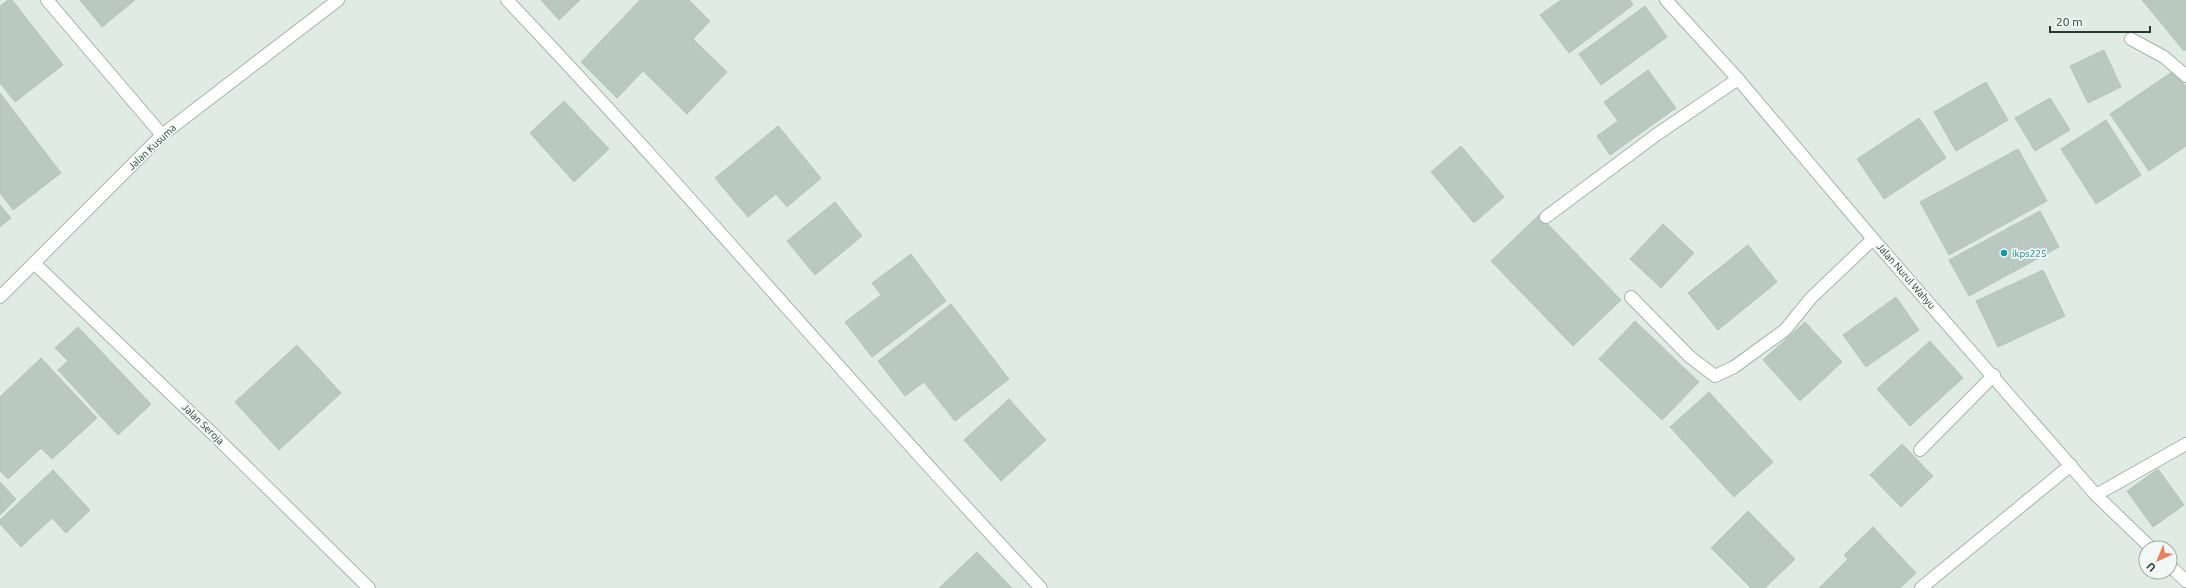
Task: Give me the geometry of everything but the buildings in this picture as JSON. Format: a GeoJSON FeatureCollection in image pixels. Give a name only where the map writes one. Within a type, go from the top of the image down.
{"type":"FeatureCollection","features":[{"type":"Feature","properties":{"kind":"street"},"geometry":{"type":"LineString","coordinates":[[47,0],[162,135]]}},
{"type":"Feature","properties":{"kind":"street","name":"Jalan Kusuma"},"geometry":{"type":"LineString","coordinates":[[0,297],[162,135],[338,0]]}},
{"type":"Feature","properties":{"kind":"street"},"geometry":{"type":"LineString","coordinates":[[507,0],[597,94],[941,482],[1041,588]]}},
{"type":"Feature","properties":{"kind":"street","name":"Jalan Nurul Wahyu"},"geometry":{"type":"LineString","coordinates":[[1666,0],[1738,79],[1873,239],[1994,375],[2096,495],[2143,540]]}},
{"type":"Feature","properties":{"kind":"street"},"geometry":{"type":"LineString","coordinates":[[2131,39],[2164,57],[2186,76]]}},
{"type":"Feature","properties":{"kind":"street"},"geometry":{"type":"LineString","coordinates":[[1546,217],[1656,135],[1738,79]]}},
{"type":"Feature","properties":{"kind":"street"},"geometry":{"type":"LineString","coordinates":[[1631,297],[1690,357],[1714,376],[1734,367],[1785,330],[1811,298],[1873,239]]}},
{"type":"Feature","properties":{"kind":"street","name":"Jalan Seroja"},"geometry":{"type":"LineString","coordinates":[[34,263],[214,435],[370,588]]}},
{"type":"Feature","properties":{"kind":"street"},"geometry":{"type":"LineString","coordinates":[[1920,450],[1994,375]]}},
{"type":"Feature","properties":{"kind":"street"},"geometry":{"type":"LineString","coordinates":[[2096,495],[2186,444]]}},
{"type":"Feature","properties":{"kind":"street"},"geometry":{"type":"LineString","coordinates":[[1921,588],[2071,465]]}},
{"type":"Feature","properties":{"kind":"street"},"geometry":{"type":"LineString","coordinates":[[2178,574],[2186,581]]}},
{"type":"Feature","properties":{"kind":"place","name":"ikps225"},"geometry":{"type":"Point","coordinates":[2004,253]}}]}
